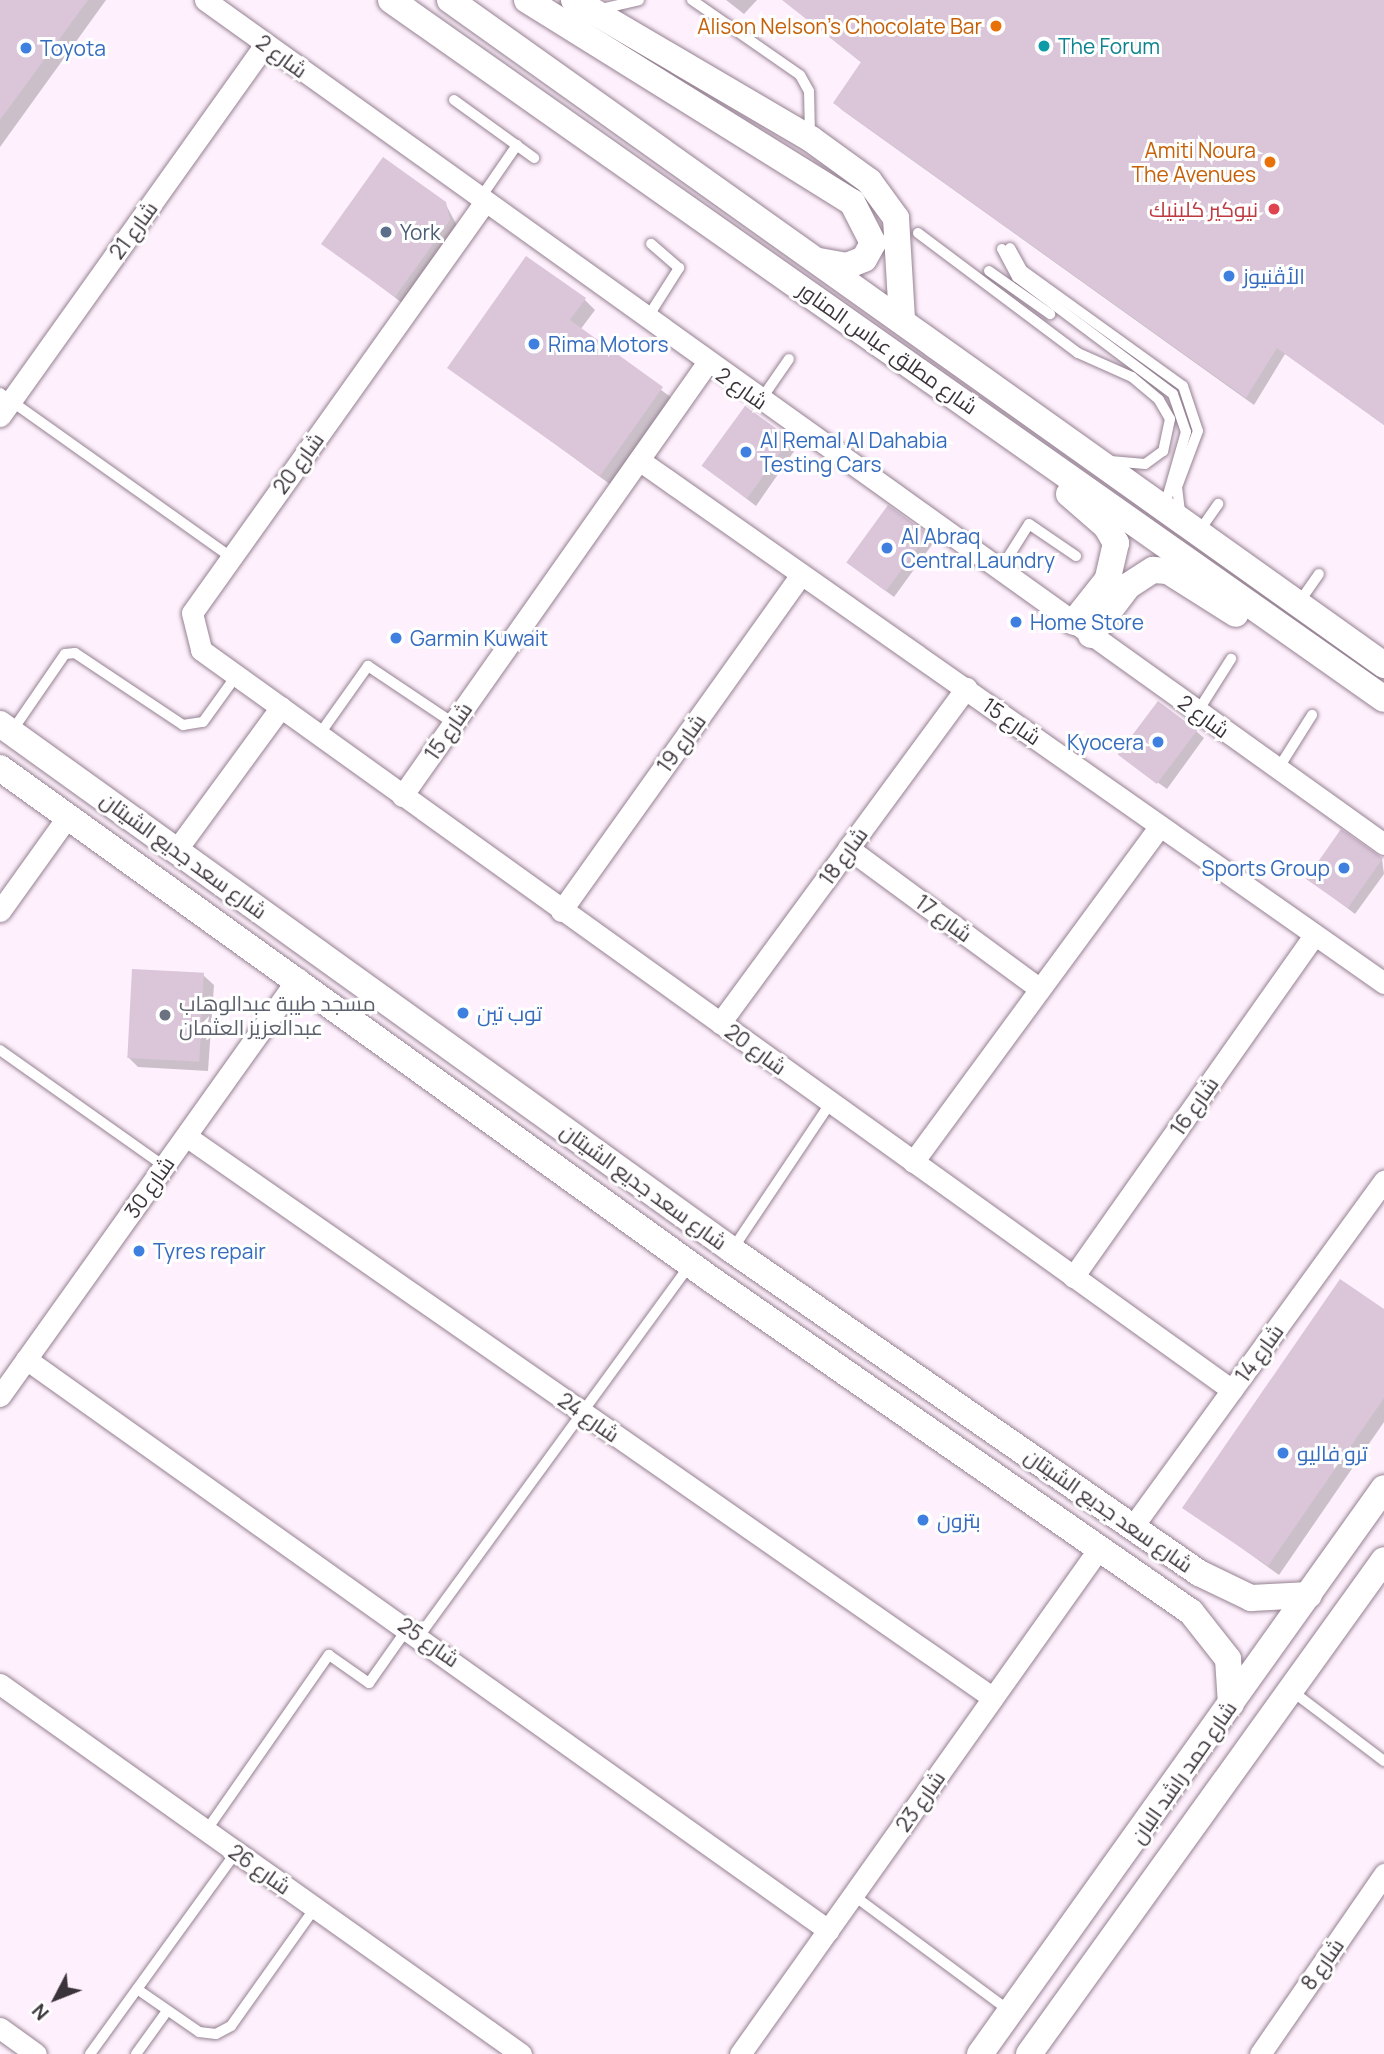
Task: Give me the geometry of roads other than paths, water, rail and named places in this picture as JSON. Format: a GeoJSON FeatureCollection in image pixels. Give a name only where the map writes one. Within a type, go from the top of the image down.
{"type":"FeatureCollection","features":[{"type":"Feature","properties":{"kind":"street","name":"شارع 2"},"geometry":{"type":"LineString","coordinates":[[205,0],[646,320],[1278,769],[1382,839]]}},
{"type":"Feature","properties":{"kind":"street","name":"شارع مطلق عباس المناور"},"geometry":{"type":"LineString","coordinates":[[391,0],[1024,443],[1384,699]]}},
{"type":"Feature","properties":{"kind":"street","name":"شارع مطلق عباس المناور"},"geometry":{"type":"LineString","coordinates":[[450,0],[813,260],[902,319],[1182,517],[1383,663]]}},
{"type":"Feature","properties":{"kind":"street"},"geometry":{"type":"LineString","coordinates":[[527,0],[796,163],[852,202],[873,243],[864,259],[847,266],[813,260]]}},
{"type":"Feature","properties":{"kind":"street"},"geometry":{"type":"LineString","coordinates":[[583,5],[811,139],[869,181],[896,218],[902,319]]}},
{"type":"Feature","properties":{"kind":"street","name":"شارع 21"},"geometry":{"type":"LineString","coordinates":[[4,403],[265,44]]}},
{"type":"Feature","properties":{"kind":"street"},"geometry":{"type":"LineString","coordinates":[[796,163],[811,139]]}},
{"type":"Feature","properties":{"kind":"street","name":"شارع 20"},"geometry":{"type":"LineString","coordinates":[[482,201],[192,613],[201,650],[561,911],[1232,1390]]}},
{"type":"Feature","properties":{"kind":"street","name":"شارع 15"},"geometry":{"type":"LineString","coordinates":[[402,796],[707,363]]}},
{"type":"Feature","properties":{"kind":"street"},"geometry":{"type":"LineString","coordinates":[[1024,443],[1049,476],[1107,526],[1116,543],[1108,579],[1082,629]]}},
{"type":"Feature","properties":{"kind":"street","name":"شارع 15"},"geometry":{"type":"LineString","coordinates":[[639,460],[1384,983]]}},
{"type":"Feature","properties":{"kind":"street"},"geometry":{"type":"LineString","coordinates":[[1082,629],[1128,586],[1153,570],[1168,572],[1266,631],[1313,648]]}},
{"type":"Feature","properties":{"kind":"street","name":"شارع 19"},"geometry":{"type":"LineString","coordinates":[[561,911],[802,575]]}},
{"type":"Feature","properties":{"kind":"street","name":"شارع 18"},"geometry":{"type":"LineString","coordinates":[[720,1023],[966,688]]}},
{"type":"Feature","properties":{"kind":"street"},"geometry":{"type":"LineString","coordinates":[[177,849],[281,707]]}},
{"type":"Feature","properties":{"kind":"street","name":"شارع سعد جديع الشيتان"},"geometry":{"type":"LineString","coordinates":[[5,728],[733,1250],[1199,1573],[1251,1598],[1309,1595]]}},
{"type":"Feature","properties":{"kind":"street","name":"شارع سعد جديع الشيتان"},"geometry":{"type":"LineString","coordinates":[[0,768],[298,978],[702,1272],[1178,1603],[1212,1633],[1228,1659],[1231,1704]]}},
{"type":"Feature","properties":{"kind":"street"},"geometry":{"type":"LineString","coordinates":[[0,911],[68,816]]}},
{"type":"Feature","properties":{"kind":"street"},"geometry":{"type":"LineString","coordinates":[[913,1162],[1160,826]]}},
{"type":"Feature","properties":{"kind":"street","name":"شارع 17"},"geometry":{"type":"LineString","coordinates":[[848,848],[1040,989]]}},
{"type":"Feature","properties":{"kind":"street","name":"شارع 16"},"geometry":{"type":"LineString","coordinates":[[1073,1277],[1314,934]]}},
{"type":"Feature","properties":{"kind":"street","name":"شارع 30"},"geometry":{"type":"LineString","coordinates":[[0,1396],[298,978]]}},
{"type":"Feature","properties":{"kind":"street","name":"شارع 24"},"geometry":{"type":"LineString","coordinates":[[186,1136],[993,1698]]}},
{"type":"Feature","properties":{"kind":"street","name":"شارع 14"},"geometry":{"type":"LineString","coordinates":[[1133,1527],[1384,1180]]}},
{"type":"Feature","properties":{"kind":"street"},"geometry":{"type":"LineString","coordinates":[[662,1242],[684,1238],[683,1214]]}},
{"type":"Feature","properties":{"kind":"street"},"geometry":{"type":"LineString","coordinates":[[702,1272],[713,1258],[733,1250]]}},
{"type":"Feature","properties":{"kind":"street","name":"شارع 25"},"geometry":{"type":"LineString","coordinates":[[26,1359],[414,1631],[828,1930]]}},
{"type":"Feature","properties":{"kind":"street","name":"شارع حمد راشد البان"},"geometry":{"type":"LineString","coordinates":[[980,2054],[1384,1488]]}},
{"type":"Feature","properties":{"kind":"street","name":"شارع 23"},"geometry":{"type":"LineString","coordinates":[[740,2054],[1100,1547]]}},
{"type":"Feature","properties":{"kind":"street","name":"شارع حمد راشد البان"},"geometry":{"type":"LineString","coordinates":[[1029,2054],[1111,1946],[1383,1563]]}},
{"type":"Feature","properties":{"kind":"street"},"geometry":{"type":"LineString","coordinates":[[1178,1603],[1198,1593],[1199,1573]]}},
{"type":"Feature","properties":{"kind":"street","name":"شارع 26"},"geometry":{"type":"LineString","coordinates":[[0,1684],[521,2054]]}},
{"type":"Feature","properties":{"kind":"street"},"geometry":{"type":"LineString","coordinates":[[1111,1873],[1117,1896],[1128,1903],[1142,1902]]}},
{"type":"Feature","properties":{"kind":"street","name":"شارع 8"},"geometry":{"type":"LineString","coordinates":[[1260,2054],[1384,1874]]}},
{"type":"Feature","properties":{"kind":"street"},"geometry":{"type":"LineString","coordinates":[[1076,1923],[1095,1923],[1111,1946]]}},
{"type":"Feature","properties":{"kind":"street"},"geometry":{"type":"LineString","coordinates":[[0,2028],[36,2054]]}},
{"type":"Feature","properties":{"kind":"lane"},"geometry":{"type":"LineString","coordinates":[[583,5],[639,0]]}},
{"type":"Feature","properties":{"kind":"lane"},"geometry":{"type":"LineString","coordinates":[[692,0],[800,75],[809,91],[811,139]]}},
{"type":"Feature","properties":{"kind":"lane"},"geometry":{"type":"LineString","coordinates":[[454,100],[534,158]]}},
{"type":"Feature","properties":{"kind":"lane"},"geometry":{"type":"LineString","coordinates":[[482,201],[517,145]]}},
{"type":"Feature","properties":{"kind":"lane"},"geometry":{"type":"LineString","coordinates":[[918,233],[1078,353],[1141,384],[1170,419],[1168,441],[1145,464],[1123,464],[1073,441]]}},
{"type":"Feature","properties":{"kind":"lane"},"geometry":{"type":"LineString","coordinates":[[646,320],[679,268],[651,244]]}},
{"type":"Feature","properties":{"kind":"lane"},"geometry":{"type":"LineString","coordinates":[[973,274],[989,271],[1005,251]]}},
{"type":"Feature","properties":{"kind":"lane"},"geometry":{"type":"LineString","coordinates":[[1005,251],[1022,270],[1187,393],[1198,431],[1177,487],[1182,517]]}},
{"type":"Feature","properties":{"kind":"lane"},"geometry":{"type":"LineString","coordinates":[[1005,251],[1017,277],[1173,394],[1186,432],[1182,517]]}},
{"type":"Feature","properties":{"kind":"lane"},"geometry":{"type":"LineString","coordinates":[[989,271],[1050,314]]}},
{"type":"Feature","properties":{"kind":"lane"},"geometry":{"type":"LineString","coordinates":[[760,401],[789,359]]}},
{"type":"Feature","properties":{"kind":"lane"},"geometry":{"type":"LineString","coordinates":[[4,403],[231,557]]}},
{"type":"Feature","properties":{"kind":"lane"},"geometry":{"type":"LineString","coordinates":[[1182,517],[1218,504]]}},
{"type":"Feature","properties":{"kind":"lane"},"geometry":{"type":"LineString","coordinates":[[1000,570],[1029,524],[1076,556]]}},
{"type":"Feature","properties":{"kind":"lane"},"geometry":{"type":"LineString","coordinates":[[1300,601],[1319,574]]}},
{"type":"Feature","properties":{"kind":"lane"},"geometry":{"type":"LineString","coordinates":[[5,728],[65,654],[75,653],[195,726],[236,676]]}},
{"type":"Feature","properties":{"kind":"lane"},"geometry":{"type":"LineString","coordinates":[[1198,710],[1231,659]]}},
{"type":"Feature","properties":{"kind":"lane"},"geometry":{"type":"LineString","coordinates":[[318,735],[368,666],[453,723]]}},
{"type":"Feature","properties":{"kind":"lane"},"geometry":{"type":"LineString","coordinates":[[1278,769],[1312,715]]}},
{"type":"Feature","properties":{"kind":"lane"},"geometry":{"type":"LineString","coordinates":[[0,1050],[164,1166]]}},
{"type":"Feature","properties":{"kind":"lane"},"geometry":{"type":"LineString","coordinates":[[733,1250],[831,1102]]}},
{"type":"Feature","properties":{"kind":"lane"},"geometry":{"type":"LineString","coordinates":[[206,1831],[329,1655],[369,1683],[414,1631],[583,1413],[702,1272]]}},
{"type":"Feature","properties":{"kind":"lane"},"geometry":{"type":"LineString","coordinates":[[1292,1691],[1384,1761]]}},
{"type":"Feature","properties":{"kind":"lane"},"geometry":{"type":"LineString","coordinates":[[90,2054],[236,1852]]}},
{"type":"Feature","properties":{"kind":"lane"},"geometry":{"type":"LineString","coordinates":[[853,1895],[1011,2012]]}},
{"type":"Feature","properties":{"kind":"lane"},"geometry":{"type":"LineString","coordinates":[[137,1989],[199,2032],[216,2034],[231,2026],[315,1908]]}},
{"type":"Feature","properties":{"kind":"lane"},"geometry":{"type":"LineString","coordinates":[[136,2054],[167,2011]]}},
{"type":"Feature","properties":{"kind":"place","name":"Alison Nelson's Chocolate Bar"},"geometry":{"type":"Point","coordinates":[996,26]}},
{"type":"Feature","properties":{"kind":"place","name":"The Forum"},"geometry":{"type":"Point","coordinates":[1044,46]}},
{"type":"Feature","properties":{"kind":"place","name":"Toyota"},"geometry":{"type":"Point","coordinates":[26,48]}},
{"type":"Feature","properties":{"kind":"place","name":"Amiti Noura The Avenues"},"geometry":{"type":"Point","coordinates":[1270,162]}},
{"type":"Feature","properties":{"kind":"place","name":"نيوكير كلينيك"},"geometry":{"type":"Point","coordinates":[1274,209]}},
{"type":"Feature","properties":{"kind":"place","name":"York"},"geometry":{"type":"Point","coordinates":[386,232]}},
{"type":"Feature","properties":{"kind":"place","name":"الأڤنيوز"},"geometry":{"type":"Point","coordinates":[1229,276]}},
{"type":"Feature","properties":{"kind":"place","name":"Rima Motors"},"geometry":{"type":"Point","coordinates":[534,344]}},
{"type":"Feature","properties":{"kind":"place","name":"Al Remal Al Dahabia Testing Cars"},"geometry":{"type":"Point","coordinates":[746,452]}},
{"type":"Feature","properties":{"kind":"place","name":"Al Abraq Central Laundry"},"geometry":{"type":"Point","coordinates":[887,548]}},
{"type":"Feature","properties":{"kind":"place","name":"Home Store"},"geometry":{"type":"Point","coordinates":[1016,622]}},
{"type":"Feature","properties":{"kind":"place","name":"Garmin Kuwait"},"geometry":{"type":"Point","coordinates":[396,638]}},
{"type":"Feature","properties":{"kind":"place","name":"Kyocera"},"geometry":{"type":"Point","coordinates":[1158,742]}},
{"type":"Feature","properties":{"kind":"place","name":"Sports Group"},"geometry":{"type":"Point","coordinates":[1344,868]}},
{"type":"Feature","properties":{"kind":"place","name":"توب تين"},"geometry":{"type":"Point","coordinates":[463,1013]}},
{"type":"Feature","properties":{"kind":"place","name":"مسجد طيبة عبدالوهاب عبدالعزيز العثمان"},"geometry":{"type":"Point","coordinates":[165,1015]}},
{"type":"Feature","properties":{"kind":"place","name":"Tyres repair"},"geometry":{"type":"Point","coordinates":[139,1251]}},
{"type":"Feature","properties":{"kind":"place","name":"ترو فاليو"},"geometry":{"type":"Point","coordinates":[1283,1453]}},
{"type":"Feature","properties":{"kind":"place","name":"بتزون"},"geometry":{"type":"Point","coordinates":[923,1520]}}]}
